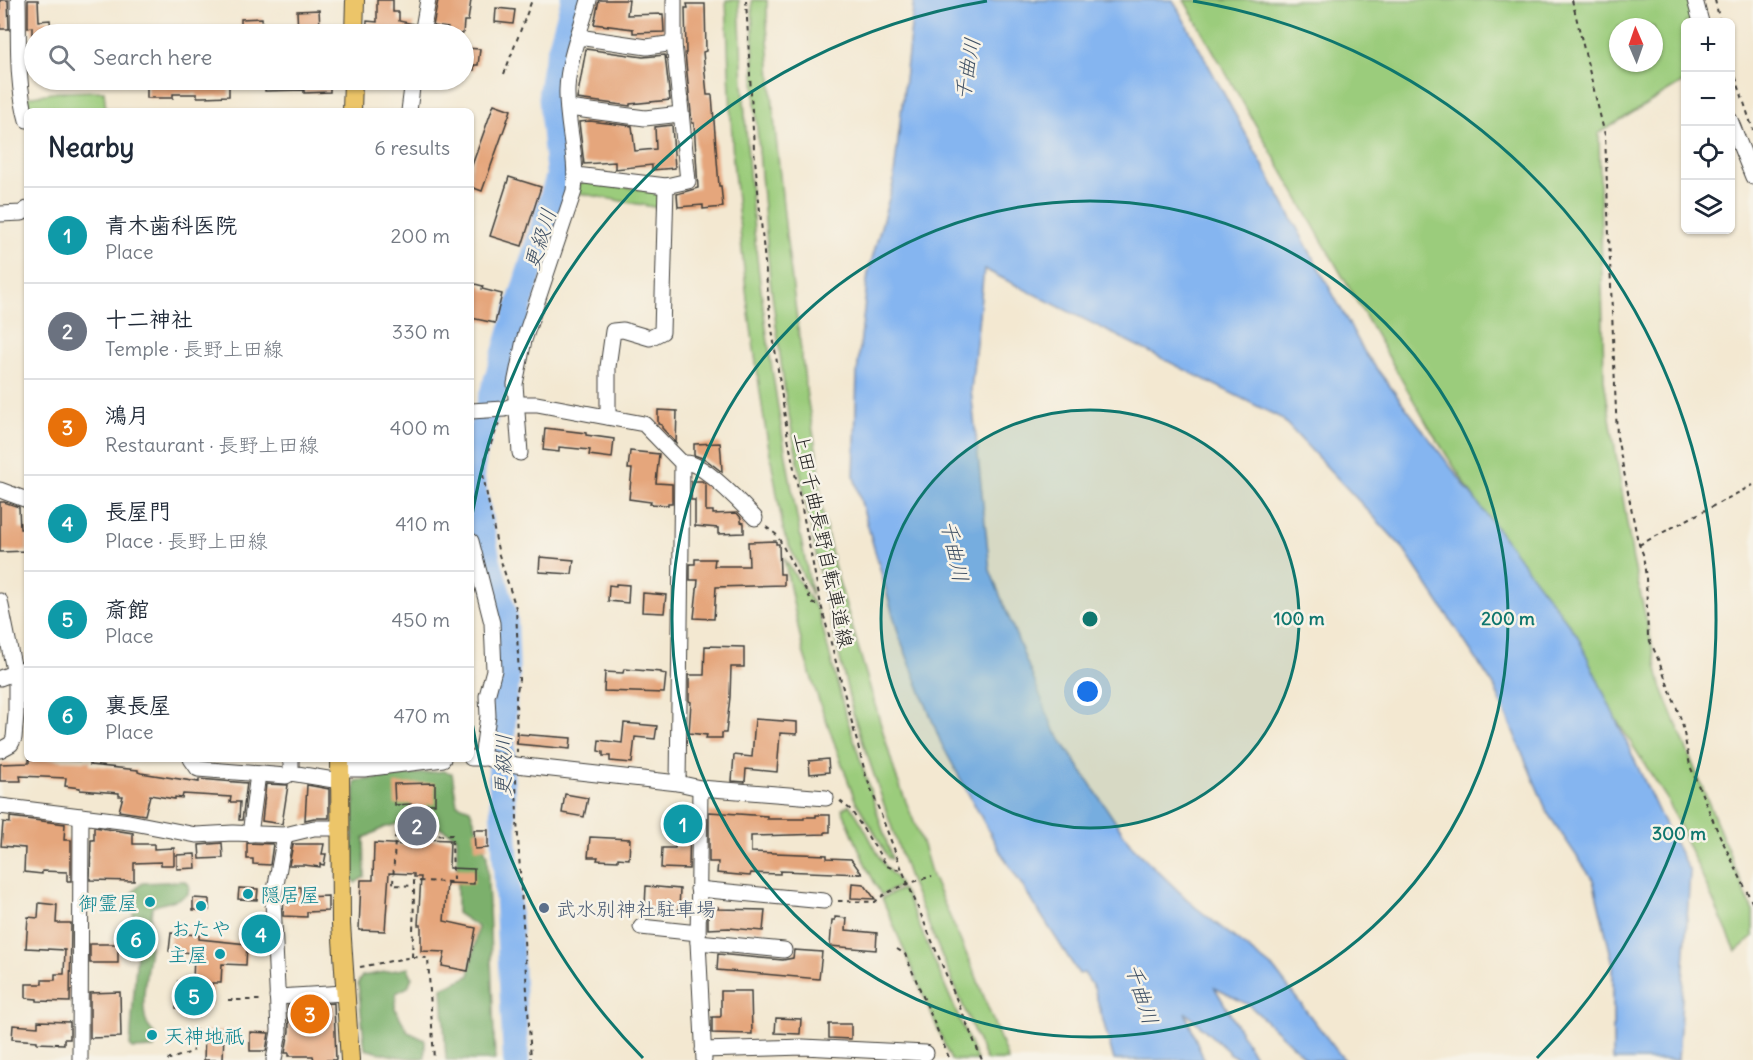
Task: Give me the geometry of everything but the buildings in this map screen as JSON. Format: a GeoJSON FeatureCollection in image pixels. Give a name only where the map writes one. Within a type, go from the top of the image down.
{"type":"FeatureCollection","features":[{"type":"Feature","properties":{"kind":"main road"},"geometry":{"type":"LineString","coordinates":[[354,24],[355,0]]}},
{"type":"Feature","properties":{"kind":"main road"},"geometry":{"type":"LineString","coordinates":[[352,108],[353,90]]}},
{"type":"Feature","properties":{"kind":"main road"},"geometry":{"type":"LineString","coordinates":[[340,770],[341,924],[350,1060]]}},
{"type":"Feature","properties":{"kind":"street"},"geometry":{"type":"LineString","coordinates":[[18,0],[24,110]]}},
{"type":"Feature","properties":{"kind":"street"},"geometry":{"type":"LineString","coordinates":[[424,24],[428,0]]}},
{"type":"Feature","properties":{"kind":"street"},"geometry":{"type":"LineString","coordinates":[[520,453],[508,408],[524,340],[574,190],[576,175],[568,108],[569,78],[572,59],[589,0]]}},
{"type":"Feature","properties":{"kind":"street"},"geometry":{"type":"LineString","coordinates":[[576,175],[666,186],[688,181],[674,43],[674,0]]}},
{"type":"Feature","properties":{"kind":"street"},"geometry":{"type":"LineString","coordinates":[[1695,0],[1700,18]]}},
{"type":"Feature","properties":{"kind":"street"},"geometry":{"type":"LineString","coordinates":[[578,37],[646,47],[674,43]]}},
{"type":"Feature","properties":{"kind":"street"},"geometry":{"type":"LineString","coordinates":[[409,108],[412,90]]}},
{"type":"Feature","properties":{"kind":"street"},"geometry":{"type":"LineString","coordinates":[[568,108],[645,118],[681,114]]}},
{"type":"Feature","properties":{"kind":"street"},"geometry":{"type":"LineString","coordinates":[[1733,126],[1753,177]]}},
{"type":"Feature","properties":{"kind":"street"},"geometry":{"type":"LineString","coordinates":[[608,417],[608,367],[613,331],[622,330],[650,338],[662,332],[666,186]]}},
{"type":"Feature","properties":{"kind":"street"},"geometry":{"type":"LineString","coordinates":[[0,214],[24,211]]}},
{"type":"Feature","properties":{"kind":"street"},"geometry":{"type":"LineString","coordinates":[[474,411],[537,404],[644,424],[682,463],[692,464],[704,471],[755,518]]}},
{"type":"Feature","properties":{"kind":"street"},"geometry":{"type":"LineString","coordinates":[[678,783],[682,463]]}},
{"type":"Feature","properties":{"kind":"street"},"geometry":{"type":"LineString","coordinates":[[0,490],[24,499]]}},
{"type":"Feature","properties":{"kind":"street"},"geometry":{"type":"LineString","coordinates":[[474,553],[492,624],[494,670],[487,696],[488,716],[480,758],[678,783],[700,788],[826,798]]}},
{"type":"Feature","properties":{"kind":"street"},"geometry":{"type":"LineString","coordinates":[[0,601],[21,670],[14,738],[11,744],[0,750]]}},
{"type":"Feature","properties":{"kind":"street"},"geometry":{"type":"LineString","coordinates":[[0,678],[21,670]]}},
{"type":"Feature","properties":{"kind":"street"},"geometry":{"type":"LineString","coordinates":[[193,762],[198,769],[286,776],[291,766],[340,770],[419,762]]}},
{"type":"Feature","properties":{"kind":"street"},"geometry":{"type":"LineString","coordinates":[[250,834],[258,774]]}},
{"type":"Feature","properties":{"kind":"street"},"geometry":{"type":"LineString","coordinates":[[700,788],[698,938],[703,1055],[802,1047],[926,1053]]}},
{"type":"Feature","properties":{"kind":"street"},"geometry":{"type":"LineString","coordinates":[[0,806],[129,822],[196,835],[285,835],[314,828],[340,828]]}},
{"type":"Feature","properties":{"kind":"street"},"geometry":{"type":"LineString","coordinates":[[81,816],[82,1060]]}},
{"type":"Feature","properties":{"kind":"street"},"geometry":{"type":"LineString","coordinates":[[274,1060],[279,1031],[273,901],[285,835]]}},
{"type":"Feature","properties":{"kind":"street"},"geometry":{"type":"LineString","coordinates":[[698,889],[824,901]]}},
{"type":"Feature","properties":{"kind":"street"},"geometry":{"type":"LineString","coordinates":[[641,927],[698,938],[784,950]]}},
{"type":"Feature","properties":{"kind":"street"},"geometry":{"type":"LineString","coordinates":[[277,999],[345,993]]}},
{"type":"Feature","properties":{"kind":"path"},"geometry":{"type":"LineString","coordinates":[[504,74],[532,0]]}},
{"type":"Feature","properties":{"kind":"path","name":"上田千曲長野自転車道線"},"geometry":{"type":"LineString","coordinates":[[746,0],[755,160],[770,315],[788,438],[821,605],[866,776],[902,870],[982,1060]]}},
{"type":"Feature","properties":{"kind":"path"},"geometry":{"type":"LineString","coordinates":[[1572,0],[1605,135],[1617,436],[1643,555],[1648,637],[1682,722],[1690,766],[1718,832],[1753,904]]}},
{"type":"Feature","properties":{"kind":"path"},"geometry":{"type":"LineString","coordinates":[[1715,0],[1719,18]]}},
{"type":"Feature","properties":{"kind":"path"},"geometry":{"type":"LineString","coordinates":[[1735,72],[1753,130]]}},
{"type":"Feature","properties":{"kind":"path"},"geometry":{"type":"LineString","coordinates":[[508,408],[486,456],[483,475],[499,555],[516,608],[519,680],[516,697],[518,749],[515,764],[531,1060]]}},
{"type":"Feature","properties":{"kind":"path"},"geometry":{"type":"LineString","coordinates":[[1639,545],[1753,485]]}},
{"type":"Feature","properties":{"kind":"path"},"geometry":{"type":"LineString","coordinates":[[755,518],[777,535],[813,604],[821,605]]}},
{"type":"Feature","properties":{"kind":"path"},"geometry":{"type":"LineString","coordinates":[[826,798],[839,800],[851,810],[887,866],[902,870]]}},
{"type":"Feature","properties":{"kind":"path"},"geometry":{"type":"LineString","coordinates":[[412,957],[414,886],[414,882],[453,882],[452,835],[395,837],[393,885],[414,886]]}},
{"type":"Feature","properties":{"kind":"path"},"geometry":{"type":"LineString","coordinates":[[824,901],[875,902],[880,897],[908,884],[932,876]]}},
{"type":"Feature","properties":{"kind":"path"},"geometry":{"type":"LineString","coordinates":[[897,949],[904,954],[950,1060]]}},
{"type":"Feature","properties":{"kind":"path"},"geometry":{"type":"LineString","coordinates":[[344,970],[412,957],[428,958],[434,1060]]}},
{"type":"Feature","properties":{"kind":"path"},"geometry":{"type":"LineString","coordinates":[[228,1000],[277,999]]}},
{"type":"Feature","properties":{"kind":"path"},"geometry":{"type":"LineString","coordinates":[[167,1060],[192,1052],[196,1029]]}},
{"type":"Feature","properties":{"kind":"green space"},"geometry":{"type":"Polygon","coordinates":[[[726,0],[739,0],[747,144],[759,277],[779,414],[812,595],[784,534],[764,420],[747,299],[733,161],[726,0]]]}},
{"type":"Feature","properties":{"kind":"green space"},"geometry":{"type":"Polygon","coordinates":[[[752,0],[767,0],[774,118],[786,234],[807,397],[819,466],[821,506],[834,565],[896,776],[923,845],[932,876],[976,976],[1008,1060],[986,1060],[910,881],[853,713],[820,575],[786,400],[770,279],[755,104],[752,0]]]}},
{"type":"Feature","properties":{"kind":"green space"},"geometry":{"type":"Polygon","coordinates":[[[1184,0],[1689,0],[1693,18],[1681,18],[1681,83],[1599,133],[1604,380],[1633,560],[1661,686],[1753,912],[1753,937],[1736,951],[1667,799],[1430,429],[1184,0]]]}},
{"type":"Feature","properties":{"kind":"green space"},"geometry":{"type":"Polygon","coordinates":[[[104,91],[106,108],[29,108],[27,97],[58,92],[104,91]]]}},
{"type":"Feature","properties":{"kind":"green space"},"geometry":{"type":"Polygon","coordinates":[[[584,181],[660,192],[659,208],[578,193],[580,184],[584,181]]]}},
{"type":"Feature","properties":{"kind":"green space"},"geometry":{"type":"Polygon","coordinates":[[[784,558],[818,611],[844,709],[892,859],[888,858],[855,800],[818,698],[803,651],[784,558]]]}},
{"type":"Feature","properties":{"kind":"green space"},"geometry":{"type":"Polygon","coordinates":[[[443,771],[452,773],[457,804],[470,809],[487,856],[495,1060],[446,1060],[442,988],[469,976],[478,927],[457,913],[457,837],[422,817],[383,828],[364,838],[365,876],[355,883],[352,878],[355,781],[443,771]]]}},
{"type":"Feature","properties":{"kind":"green space"},"geometry":{"type":"Polygon","coordinates":[[[849,805],[860,819],[881,859],[900,886],[881,895],[842,809],[849,805]]]}},
{"type":"Feature","properties":{"kind":"green space"},"geometry":{"type":"Polygon","coordinates":[[[185,881],[189,885],[188,894],[152,907],[150,929],[134,922],[132,893],[142,883],[185,881]]]}},
{"type":"Feature","properties":{"kind":"green space"},"geometry":{"type":"Polygon","coordinates":[[[902,889],[977,1060],[951,1060],[882,898],[902,889]]]}},
{"type":"Feature","properties":{"kind":"green space"},"geometry":{"type":"Polygon","coordinates":[[[146,942],[150,946],[144,996],[145,1016],[147,1024],[156,1036],[154,1048],[133,1049],[130,1046],[137,950],[141,943],[146,942]]]}},
{"type":"Feature","properties":{"kind":"green space"},"geometry":{"type":"Polygon","coordinates":[[[408,968],[412,977],[408,987],[396,993],[395,1008],[408,1032],[425,1040],[425,1058],[387,1055],[365,1049],[358,983],[362,976],[408,968]]]}},
{"type":"Feature","properties":{"kind":"water","name":"千曲川"},"geometry":{"type":"Polygon","coordinates":[[[914,0],[1173,0],[1365,353],[1577,635],[1660,815],[1690,872],[1678,1060],[1613,1060],[1613,964],[1593,880],[1548,814],[1494,686],[1402,547],[1281,418],[984,269],[971,390],[990,570],[1053,728],[1131,845],[1194,906],[1274,969],[1344,1060],[1308,1060],[1249,1005],[1215,988],[1257,1060],[1242,1060],[1231,1054],[1185,1012],[1204,1060],[1114,1060],[1094,988],[1084,973],[1079,974],[998,848],[941,743],[899,636],[854,477],[857,374],[868,273],[893,184],[914,0]]]}},
{"type":"Feature","properties":{"kind":"waterway","name":"更級川"},"geometry":{"type":"LineString","coordinates":[[474,454],[559,176],[551,94],[555,68],[574,0]]}},
{"type":"Feature","properties":{"kind":"waterway","name":"更級川"},"geometry":{"type":"LineString","coordinates":[[474,490],[487,557],[505,618],[507,677],[501,771],[516,1060]]}},
{"type":"Feature","properties":{"kind":"place","name":"青木歯科医院"},"geometry":{"type":"Point","coordinates":[683,824]}},
{"type":"Feature","properties":{"kind":"place","name":"十二神社"},"geometry":{"type":"Point","coordinates":[417,826]}},
{"type":"Feature","properties":{"kind":"place","name":"隠居屋"},"geometry":{"type":"Point","coordinates":[248,894]}},
{"type":"Feature","properties":{"kind":"place","name":"御霊屋"},"geometry":{"type":"Point","coordinates":[150,902]}},
{"type":"Feature","properties":{"kind":"place","name":"おたや"},"geometry":{"type":"Point","coordinates":[201,906]}},
{"type":"Feature","properties":{"kind":"place","name":"武水別神社駐車場"},"geometry":{"type":"Point","coordinates":[544,908]}},
{"type":"Feature","properties":{"kind":"place","name":"長屋門"},"geometry":{"type":"Point","coordinates":[261,934]}},
{"type":"Feature","properties":{"kind":"place","name":"裏長屋"},"geometry":{"type":"Point","coordinates":[136,939]}},
{"type":"Feature","properties":{"kind":"place","name":"主屋"},"geometry":{"type":"Point","coordinates":[220,954]}},
{"type":"Feature","properties":{"kind":"place","name":"斎館"},"geometry":{"type":"Point","coordinates":[194,996]}},
{"type":"Feature","properties":{"kind":"place","name":"鴻月"},"geometry":{"type":"Point","coordinates":[310,1014]}},
{"type":"Feature","properties":{"kind":"place","name":"天神地祇"},"geometry":{"type":"Point","coordinates":[152,1035]}}]}
